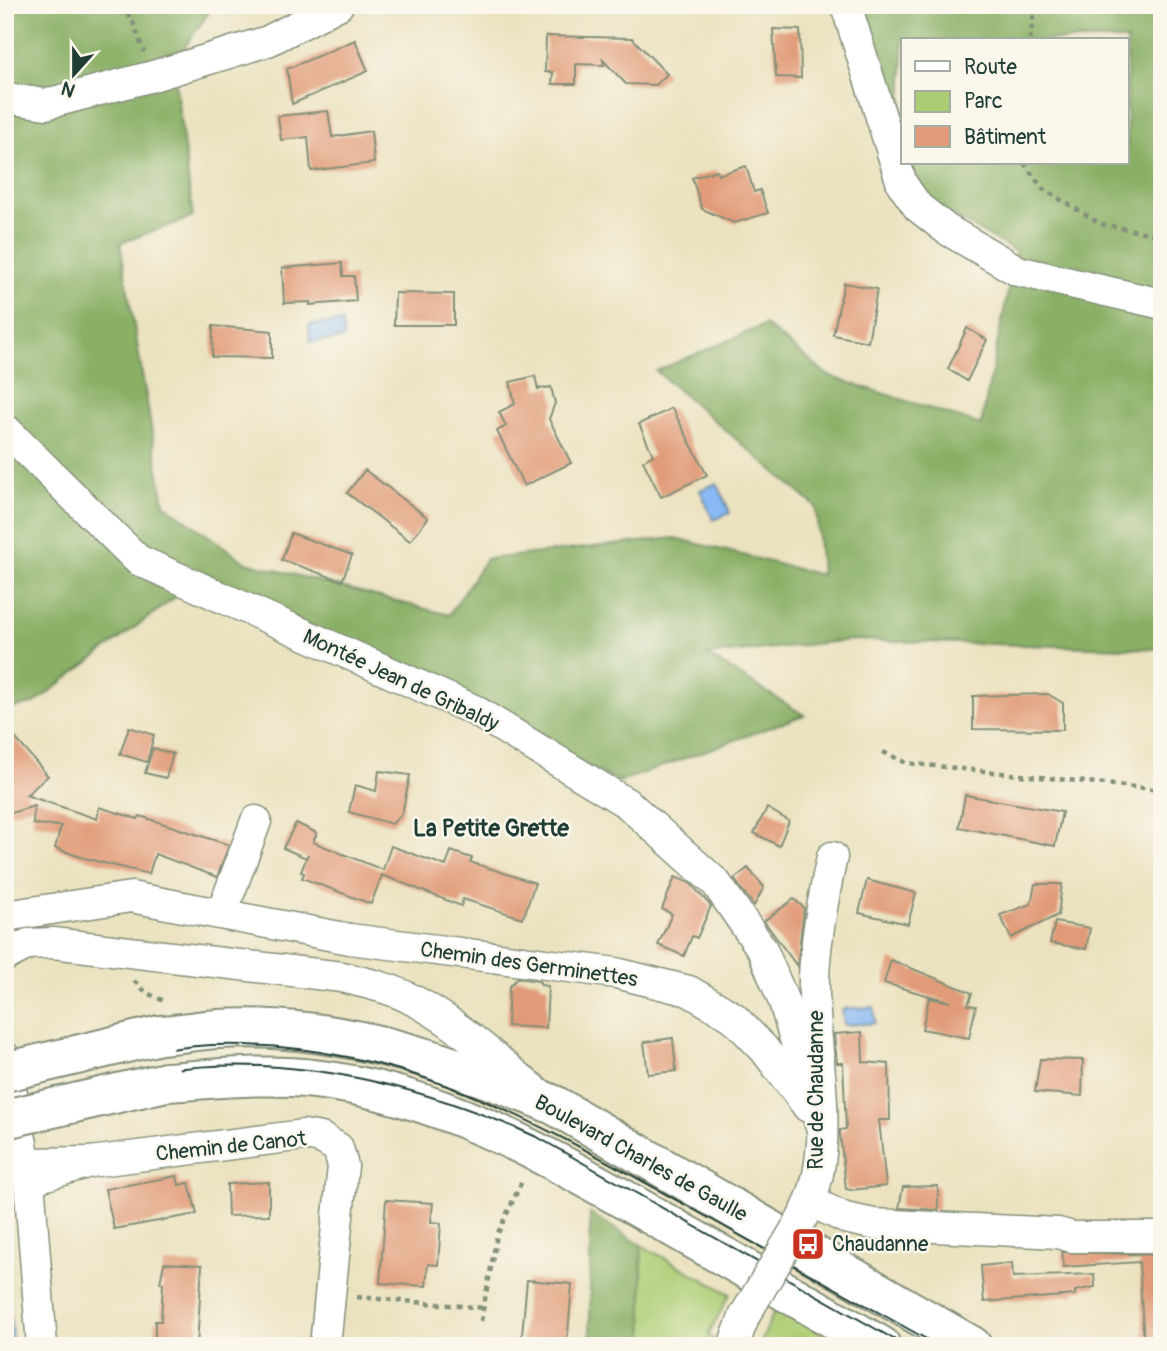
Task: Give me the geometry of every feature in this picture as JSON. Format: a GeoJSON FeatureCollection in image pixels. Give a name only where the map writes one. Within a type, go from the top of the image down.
{"type":"FeatureCollection","features":[{"type":"Feature","properties":{"kind":"main road","name":"Boulevard Charles de Gaulle"},"geometry":{"type":"LineString","coordinates":[[5,1072],[166,1022],[219,1029],[280,1030],[338,1037],[419,1054],[487,1077],[554,1105],[972,1346]]}},
{"type":"Feature","properties":{"kind":"main road","name":"Boulevard Charles de Gaulle"},"geometry":{"type":"LineString","coordinates":[[5,1119],[166,1082],[253,1076],[314,1079],[388,1093],[449,1112],[538,1151],[881,1346]]}},
{"type":"Feature","properties":{"kind":"street"},"geometry":{"type":"LineString","coordinates":[[5,98],[46,104],[153,76],[268,41],[338,5]]}},
{"type":"Feature","properties":{"kind":"street"},"geometry":{"type":"LineString","coordinates":[[846,5],[901,184],[918,207],[946,229],[1018,271],[1162,304]]}},
{"type":"Feature","properties":{"kind":"street","name":"Montée Jean de Gribaldy"},"geometry":{"type":"LineString","coordinates":[[5,429],[138,560],[474,710],[628,804],[716,883],[762,949],[784,1002],[820,1124]]}},
{"type":"Feature","properties":{"kind":"street"},"geometry":{"type":"LineString","coordinates":[[222,913],[256,821]]}},
{"type":"Feature","properties":{"kind":"street","name":"Rue de Chaudanne"},"geometry":{"type":"LineString","coordinates":[[733,1346],[745,1315],[806,1212],[820,1163],[820,1052],[814,978],[832,857]]}},
{"type":"Feature","properties":{"kind":"street","name":"Chemin des Germinettes"},"geometry":{"type":"LineString","coordinates":[[5,916],[131,897],[350,939],[616,973],[690,992],[733,1017],[764,1049],[820,1124]]}},
{"type":"Feature","properties":{"kind":"street"},"geometry":{"type":"LineString","coordinates":[[5,956],[28,944],[53,943],[342,977],[382,987],[410,998],[463,1032],[554,1105]]}},
{"type":"Feature","properties":{"kind":"street"},"geometry":{"type":"LineString","coordinates":[[5,1057],[28,1171],[42,1346]]}},
{"type":"Feature","properties":{"kind":"street","name":"Chemin de Canot"},"geometry":{"type":"LineString","coordinates":[[28,1171],[304,1135],[321,1138],[338,1148],[343,1166],[325,1346]]}},
{"type":"Feature","properties":{"kind":"street"},"geometry":{"type":"LineString","coordinates":[[806,1212],[873,1224],[1058,1233],[1072,1237],[1162,1237]]}},
{"type":"Feature","properties":{"kind":"path"},"geometry":{"type":"LineString","coordinates":[[121,5],[133,22],[153,76]]}},
{"type":"Feature","properties":{"kind":"path"},"geometry":{"type":"LineString","coordinates":[[1030,38],[1035,5]]}},
{"type":"Feature","properties":{"kind":"path"},"geometry":{"type":"LineString","coordinates":[[1025,164],[1043,189],[1101,224],[1162,236]]}},
{"type":"Feature","properties":{"kind":"path"},"geometry":{"type":"LineString","coordinates":[[883,752],[907,763],[1162,790]]}},
{"type":"Feature","properties":{"kind":"path"},"geometry":{"type":"LineString","coordinates":[[128,975],[147,993],[166,1022]]}},
{"type":"Feature","properties":{"kind":"path"},"geometry":{"type":"LineString","coordinates":[[481,1321],[497,1235],[525,1175]]}},
{"type":"Feature","properties":{"kind":"path"},"geometry":{"type":"LineString","coordinates":[[330,1295],[485,1308]]}},
{"type":"Feature","properties":{"kind":"green space"},"geometry":{"type":"Polygon","coordinates":[[[5,5],[214,5],[173,64],[193,217],[120,243],[164,504],[245,562],[449,615],[486,559],[675,538],[821,575],[816,507],[656,371],[765,325],[829,376],[981,425],[1016,252],[914,193],[906,164],[1128,164],[1128,38],[901,38],[901,146],[860,5],[1162,5],[1162,649],[852,640],[707,655],[804,715],[619,782],[206,574],[33,704],[5,709],[5,5]]]}},
{"type":"Feature","properties":{"kind":"green space"},"geometry":{"type":"Polygon","coordinates":[[[590,1213],[641,1245],[644,1346],[590,1346],[590,1213]]]}},
{"type":"Feature","properties":{"kind":"green space"},"geometry":{"type":"Polygon","coordinates":[[[641,1245],[730,1294],[708,1335],[714,1340],[713,1346],[644,1346],[641,1245]]]}},
{"type":"Feature","properties":{"kind":"green space"},"geometry":{"type":"Polygon","coordinates":[[[776,1306],[842,1346],[760,1346],[776,1306]]]}},
{"type":"Feature","properties":{"kind":"water"},"geometry":{"type":"Polygon","coordinates":[[[342,322],[344,339],[310,342],[309,325],[342,322]]]}},
{"type":"Feature","properties":{"kind":"water"},"geometry":{"type":"Polygon","coordinates":[[[717,483],[730,513],[713,520],[700,490],[717,483]]]}},
{"type":"Feature","properties":{"kind":"water"},"geometry":{"type":"Polygon","coordinates":[[[874,1007],[875,1023],[844,1025],[842,1009],[874,1007]]]}},
{"type":"Feature","properties":{"kind":"water"},"geometry":{"type":"Polygon","coordinates":[[[5,1260],[13,1346],[5,1346],[5,1260]]]}},
{"type":"Feature","properties":{"kind":"building"},"geometry":{"type":"Polygon","coordinates":[[[773,29],[800,30],[801,78],[776,77],[773,29]]]}},
{"type":"Feature","properties":{"kind":"building"},"geometry":{"type":"Polygon","coordinates":[[[546,36],[632,38],[667,74],[656,85],[626,84],[603,60],[604,65],[576,64],[576,84],[552,84],[553,72],[545,72],[546,36]]]}},
{"type":"Feature","properties":{"kind":"building"},"geometry":{"type":"Polygon","coordinates":[[[355,40],[368,71],[292,104],[287,69],[355,40]]]}},
{"type":"Feature","properties":{"kind":"building"},"geometry":{"type":"Polygon","coordinates":[[[328,111],[332,137],[371,131],[374,163],[311,171],[308,137],[281,140],[278,116],[328,111]]]}},
{"type":"Feature","properties":{"kind":"building"},"geometry":{"type":"Polygon","coordinates":[[[746,166],[754,192],[760,190],[768,213],[734,223],[702,209],[692,178],[717,170],[718,175],[746,166]]]}},
{"type":"Feature","properties":{"kind":"building"},"geometry":{"type":"Polygon","coordinates":[[[342,263],[343,276],[354,276],[356,301],[310,305],[310,302],[284,303],[282,268],[342,263]]]}},
{"type":"Feature","properties":{"kind":"building"},"geometry":{"type":"Polygon","coordinates":[[[844,283],[877,289],[868,342],[833,335],[844,283]]]}},
{"type":"Feature","properties":{"kind":"building"},"geometry":{"type":"Polygon","coordinates":[[[395,293],[454,294],[454,325],[394,325],[395,293]]]}},
{"type":"Feature","properties":{"kind":"building"},"geometry":{"type":"Polygon","coordinates":[[[213,326],[272,331],[272,358],[212,357],[213,326]]]}},
{"type":"Feature","properties":{"kind":"building"},"geometry":{"type":"Polygon","coordinates":[[[967,328],[987,340],[967,381],[948,369],[967,328]]]}},
{"type":"Feature","properties":{"kind":"building"},"geometry":{"type":"Polygon","coordinates":[[[535,376],[538,389],[551,387],[555,403],[549,419],[571,463],[524,486],[497,431],[506,426],[499,412],[515,404],[510,382],[535,376]]]}},
{"type":"Feature","properties":{"kind":"building"},"geometry":{"type":"Polygon","coordinates":[[[672,408],[707,475],[661,497],[643,461],[653,455],[639,424],[672,408]]]}},
{"type":"Feature","properties":{"kind":"building"},"geometry":{"type":"Polygon","coordinates":[[[365,470],[428,518],[410,541],[347,493],[365,470]]]}},
{"type":"Feature","properties":{"kind":"building"},"geometry":{"type":"Polygon","coordinates":[[[291,533],[352,555],[342,581],[282,560],[291,533]]]}},
{"type":"Feature","properties":{"kind":"building"},"geometry":{"type":"Polygon","coordinates":[[[1048,694],[1063,703],[1063,730],[973,729],[973,696],[1048,694]]]}},
{"type":"Feature","properties":{"kind":"building"},"geometry":{"type":"Polygon","coordinates":[[[5,726],[48,776],[26,795],[97,819],[99,807],[138,819],[140,816],[229,845],[217,877],[155,854],[149,874],[84,858],[55,848],[61,826],[33,824],[34,806],[5,815],[5,726]]]}},
{"type":"Feature","properties":{"kind":"building"},"geometry":{"type":"Polygon","coordinates":[[[129,727],[154,735],[147,762],[120,754],[129,727]]]}},
{"type":"Feature","properties":{"kind":"building"},"geometry":{"type":"Polygon","coordinates":[[[153,748],[173,754],[166,778],[145,773],[153,748]]]}},
{"type":"Feature","properties":{"kind":"building"},"geometry":{"type":"Polygon","coordinates":[[[379,771],[410,775],[402,814],[392,824],[349,812],[355,785],[376,791],[379,771]]]}},
{"type":"Feature","properties":{"kind":"building"},"geometry":{"type":"Polygon","coordinates":[[[965,795],[1062,812],[1055,846],[959,827],[965,795]]]}},
{"type":"Feature","properties":{"kind":"building"},"geometry":{"type":"Polygon","coordinates":[[[767,808],[789,821],[779,846],[754,833],[767,808]]]}},
{"type":"Feature","properties":{"kind":"building"},"geometry":{"type":"Polygon","coordinates":[[[296,823],[317,833],[313,842],[383,870],[391,846],[446,866],[451,851],[472,858],[470,862],[535,883],[522,918],[463,899],[461,906],[382,875],[371,904],[302,878],[304,873],[301,872],[308,854],[306,858],[283,848],[296,823]]]}},
{"type":"Feature","properties":{"kind":"building"},"geometry":{"type":"Polygon","coordinates":[[[748,868],[764,887],[754,906],[734,879],[748,868]]]}},
{"type":"Feature","properties":{"kind":"building"},"geometry":{"type":"Polygon","coordinates":[[[675,877],[690,883],[711,906],[697,938],[692,936],[684,956],[658,945],[672,914],[662,909],[675,877]]]}},
{"type":"Feature","properties":{"kind":"building"},"geometry":{"type":"Polygon","coordinates":[[[867,880],[916,893],[908,924],[859,913],[867,880]]]}},
{"type":"Feature","properties":{"kind":"building"},"geometry":{"type":"Polygon","coordinates":[[[1035,884],[1062,884],[1058,915],[1011,938],[1000,915],[1031,904],[1035,884]]]}},
{"type":"Feature","properties":{"kind":"building"},"geometry":{"type":"Polygon","coordinates":[[[794,899],[804,908],[797,966],[764,921],[794,899]]]}},
{"type":"Feature","properties":{"kind":"building"},"geometry":{"type":"Polygon","coordinates":[[[1055,922],[1090,928],[1086,949],[1050,943],[1055,922]]]}},
{"type":"Feature","properties":{"kind":"building"},"geometry":{"type":"Polygon","coordinates":[[[891,960],[972,993],[968,1005],[976,1006],[969,1038],[922,1029],[929,998],[951,1002],[884,983],[891,960]]]}},
{"type":"Feature","properties":{"kind":"building"},"geometry":{"type":"Polygon","coordinates":[[[517,978],[539,981],[541,985],[548,986],[546,1028],[507,1026],[509,987],[517,978]]]}},
{"type":"Feature","properties":{"kind":"building"},"geometry":{"type":"Polygon","coordinates":[[[862,1032],[863,1062],[889,1064],[890,1120],[879,1120],[886,1186],[851,1190],[846,1189],[840,1135],[840,1130],[846,1129],[843,1063],[837,1063],[834,1034],[862,1032]]]}},
{"type":"Feature","properties":{"kind":"building"},"geometry":{"type":"Polygon","coordinates":[[[673,1038],[676,1071],[648,1074],[644,1042],[673,1038]]]}},
{"type":"Feature","properties":{"kind":"building"},"geometry":{"type":"Polygon","coordinates":[[[1040,1059],[1083,1060],[1082,1096],[1035,1092],[1040,1059]]]}},
{"type":"Feature","properties":{"kind":"building"},"geometry":{"type":"Polygon","coordinates":[[[177,1176],[179,1185],[189,1183],[197,1214],[114,1229],[105,1189],[177,1176]]]}},
{"type":"Feature","properties":{"kind":"building"},"geometry":{"type":"Polygon","coordinates":[[[269,1182],[269,1215],[228,1216],[227,1184],[269,1182]]]}},
{"type":"Feature","properties":{"kind":"building"},"geometry":{"type":"Polygon","coordinates":[[[938,1186],[938,1210],[899,1208],[903,1187],[938,1186]]]}},
{"type":"Feature","properties":{"kind":"building"},"geometry":{"type":"Polygon","coordinates":[[[386,1200],[433,1203],[431,1222],[441,1223],[438,1265],[428,1264],[426,1286],[380,1283],[386,1200]]]}},
{"type":"Feature","properties":{"kind":"building"},"geometry":{"type":"Polygon","coordinates":[[[1062,1252],[1162,1255],[1162,1346],[1144,1346],[1139,1262],[1064,1267],[1062,1252]]]}},
{"type":"Feature","properties":{"kind":"building"},"geometry":{"type":"Polygon","coordinates":[[[164,1263],[202,1265],[197,1346],[155,1346],[155,1321],[161,1321],[163,1283],[160,1283],[164,1263]]]}},
{"type":"Feature","properties":{"kind":"building"},"geometry":{"type":"Polygon","coordinates":[[[1012,1263],[1013,1277],[1094,1274],[1095,1287],[1075,1291],[1075,1295],[984,1302],[981,1266],[1012,1263]]]}},
{"type":"Feature","properties":{"kind":"building"},"geometry":{"type":"Polygon","coordinates":[[[527,1280],[572,1284],[567,1346],[521,1346],[527,1280]]]}},
{"type":"Feature","properties":{"kind":"tram line"},"geometry":{"type":"LineString","coordinates":[[5,1087],[134,1055],[212,1045],[278,1047],[341,1055],[400,1070],[457,1090],[568,1141],[939,1346]]}},
{"type":"Feature","properties":{"kind":"tram line"},"geometry":{"type":"LineString","coordinates":[[5,1106],[126,1077],[215,1066],[310,1070],[404,1089],[495,1119],[539,1138],[906,1346]]}},
{"type":"Feature","properties":{"kind":"place","name":"Chaudanne"},"geometry":{"type":"Point","coordinates":[808,1244]}},
{"type":"Feature","properties":{"kind":"district","name":"La Petite Grette"},"geometry":{"type":"Point","coordinates":[491,828]}}]}
